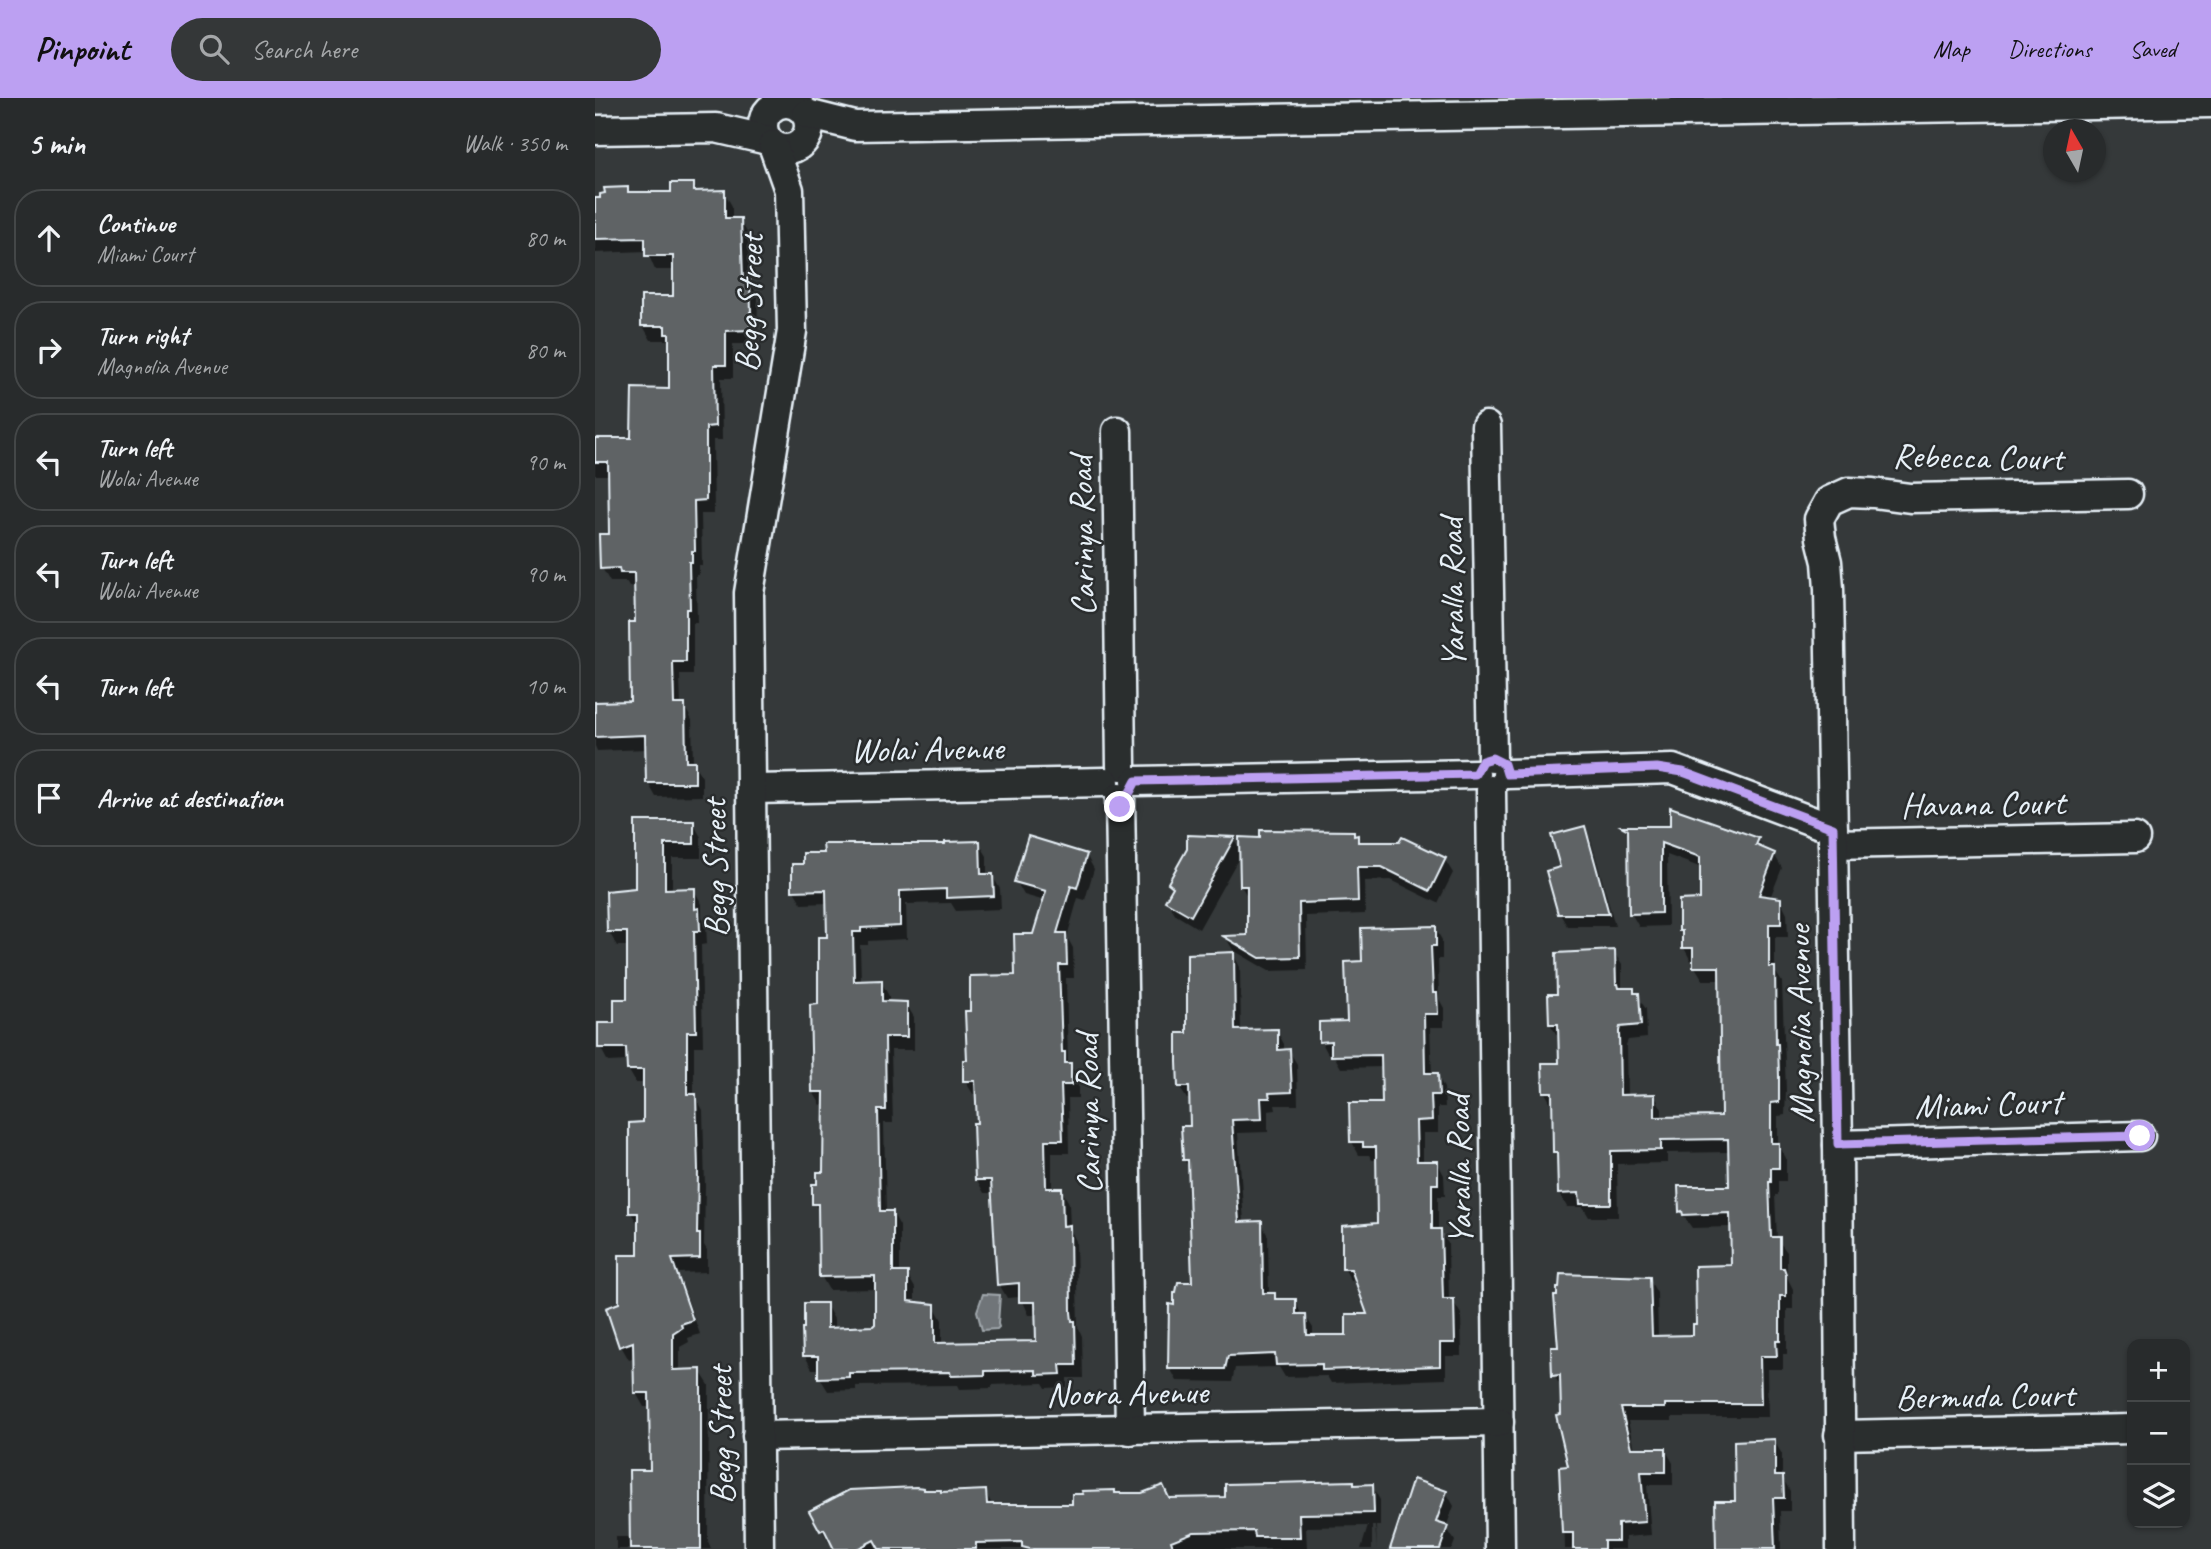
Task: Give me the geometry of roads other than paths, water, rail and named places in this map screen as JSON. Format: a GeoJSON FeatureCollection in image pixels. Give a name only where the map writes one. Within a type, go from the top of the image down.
{"type":"FeatureCollection","features":[{"type":"Feature","properties":{"kind":"street"},"geometry":{"type":"LineString","coordinates":[[595,130],[716,128],[787,121],[855,125],[2211,103]]}},
{"type":"Feature","properties":{"kind":"street","name":"Begg Street"},"geometry":{"type":"LineString","coordinates":[[759,1549],[749,593],[792,338],[787,121]]}},
{"type":"Feature","properties":{"kind":"street","name":"Yaralla Road"},"geometry":{"type":"LineString","coordinates":[[1486,426],[1500,1549]]}},
{"type":"Feature","properties":{"kind":"street","name":"Carinya Road"},"geometry":{"type":"LineString","coordinates":[[1117,430],[1130,1430]]}},
{"type":"Feature","properties":{"kind":"street","name":"Rebecca Court"},"geometry":{"type":"LineString","coordinates":[[1829,501],[1849,492],[1873,492],[1910,498],[2128,494]]}},
{"type":"Feature","properties":{"kind":"street","name":"Magnolia Avenue"},"geometry":{"type":"LineString","coordinates":[[1829,501],[1819,519],[1829,589],[1841,1549]]}},
{"type":"Feature","properties":{"kind":"street","name":"Wolai Avenue"},"geometry":{"type":"LineString","coordinates":[[751,789],[1673,769],[1833,836]]}},
{"type":"Feature","properties":{"kind":"street","name":"Havana Court"},"geometry":{"type":"LineString","coordinates":[[1833,836],[2135,838]]}},
{"type":"Feature","properties":{"kind":"street","name":"Miami Court"},"geometry":{"type":"LineString","coordinates":[[1838,1144],[2140,1136]]}},
{"type":"Feature","properties":{"kind":"street","name":"Noora Avenue"},"geometry":{"type":"LineString","coordinates":[[757,1436],[1499,1422]]}},
{"type":"Feature","properties":{"kind":"street","name":"Bermuda Court"},"geometry":{"type":"LineString","coordinates":[[1839,1435],[2127,1429]]}}]}
